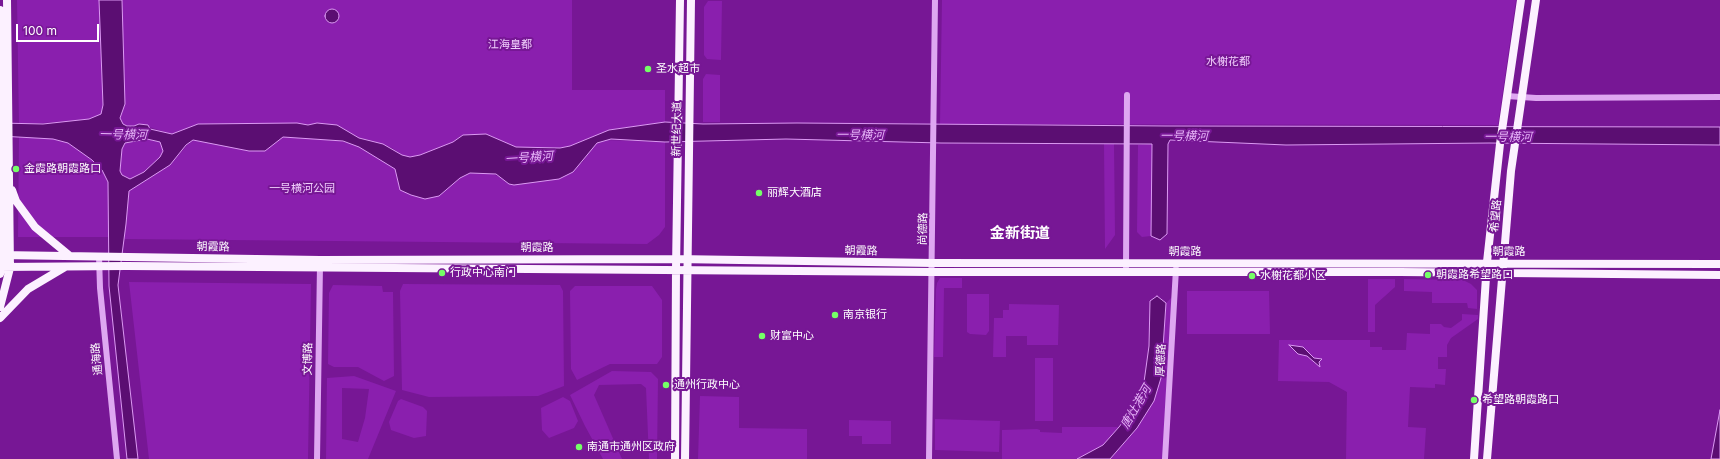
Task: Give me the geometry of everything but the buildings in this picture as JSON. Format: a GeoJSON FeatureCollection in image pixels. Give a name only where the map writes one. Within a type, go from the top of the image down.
{"type":"FeatureCollection","features":[{"type":"Feature","properties":{"kind":"main road"},"geometry":{"type":"LineString","coordinates":[[0,307],[3,269],[1,255],[2,114],[4,97],[7,0]]}},
{"type":"Feature","properties":{"kind":"main road","name":"新世纪大道"},"geometry":{"type":"LineString","coordinates":[[676,269],[680,0]]}},
{"type":"Feature","properties":{"kind":"main road","name":"新世纪大道"},"geometry":{"type":"LineString","coordinates":[[687,269],[688,120],[691,0]]}},
{"type":"Feature","properties":{"kind":"main road","name":"希望路"},"geometry":{"type":"LineString","coordinates":[[1474,459],[1487,262],[1500,144],[1521,0]]}},
{"type":"Feature","properties":{"kind":"main road","name":"希望路"},"geometry":{"type":"LineString","coordinates":[[1487,459],[1511,171],[1536,0]]}},
{"type":"Feature","properties":{"kind":"main road"},"geometry":{"type":"LineString","coordinates":[[0,10],[4,97],[10,117],[10,255],[3,269]]}},
{"type":"Feature","properties":{"kind":"main road"},"geometry":{"type":"LineString","coordinates":[[10,186],[16,201],[35,227],[70,256]]}},
{"type":"Feature","properties":{"kind":"main road","name":"朝霞路"},"geometry":{"type":"LineString","coordinates":[[1,255],[125,256],[320,263],[932,272],[1126,271],[1176,267],[1487,262],[1720,264]]}},
{"type":"Feature","properties":{"kind":"main road","name":"朝霞路"},"geometry":{"type":"LineString","coordinates":[[3,269],[102,266],[687,259],[932,263],[1126,262],[1176,267],[1487,273],[1720,275]]}},
{"type":"Feature","properties":{"kind":"main road"},"geometry":{"type":"LineString","coordinates":[[0,318],[28,289],[65,267]]}},
{"type":"Feature","properties":{"kind":"main road"},"geometry":{"type":"LineString","coordinates":[[675,459],[676,269]]}},
{"type":"Feature","properties":{"kind":"main road"},"geometry":{"type":"LineString","coordinates":[[685,459],[687,269]]}},
{"type":"Feature","properties":{"kind":"street","name":"尚德路"},"geometry":{"type":"LineString","coordinates":[[929,459],[935,0]]}},
{"type":"Feature","properties":{"kind":"street"},"geometry":{"type":"LineString","coordinates":[[1126,271],[1127,95]]}},
{"type":"Feature","properties":{"kind":"street"},"geometry":{"type":"LineString","coordinates":[[1507,96],[1522,98],[1720,97]]}},
{"type":"Feature","properties":{"kind":"street","name":"通海路"},"geometry":{"type":"LineString","coordinates":[[102,256],[117,459]]}},
{"type":"Feature","properties":{"kind":"street","name":"文博路"},"geometry":{"type":"LineString","coordinates":[[317,459],[320,263]]}},
{"type":"Feature","properties":{"kind":"street","name":"厚德路"},"geometry":{"type":"LineString","coordinates":[[1166,459],[1176,267]]}},
{"type":"Feature","properties":{"kind":"green space"},"geometry":{"type":"Polygon","coordinates":[[[17,0],[99,0],[103,105],[101,114],[89,119],[19,125],[17,0]]]}},
{"type":"Feature","properties":{"kind":"green space","name":"江海皇都"},"geometry":{"type":"Polygon","coordinates":[[[122,0],[572,0],[572,90],[665,90],[665,122],[609,130],[570,146],[560,148],[516,147],[486,134],[463,135],[453,142],[420,155],[410,157],[402,155],[392,148],[374,141],[359,138],[337,125],[317,123],[308,125],[297,123],[198,124],[172,134],[139,124],[127,126],[123,124],[120,118],[125,104],[122,0]]]}},
{"type":"Feature","properties":{"kind":"green space","name":"水榭花都"},"geometry":{"type":"Polygon","coordinates":[[[942,0],[1516,0],[1498,125],[940,124],[942,0]]]}},
{"type":"Feature","properties":{"kind":"green space"},"geometry":{"type":"Polygon","coordinates":[[[708,1],[722,1],[721,60],[707,59],[704,55],[704,7],[708,1]]]}},
{"type":"Feature","properties":{"kind":"green space"},"geometry":{"type":"Polygon","coordinates":[[[706,74],[720,75],[720,122],[703,122],[703,79],[706,74]]]}},
{"type":"Feature","properties":{"kind":"green space"},"geometry":{"type":"Polygon","coordinates":[[[19,136],[53,139],[68,143],[92,160],[102,170],[108,182],[109,191],[109,237],[18,237],[19,136]]]}},
{"type":"Feature","properties":{"kind":"green space","name":"一号横河公园"},"geometry":{"type":"Polygon","coordinates":[[[283,137],[330,139],[353,144],[378,157],[395,169],[400,190],[439,196],[460,178],[470,173],[488,172],[502,178],[582,163],[590,150],[597,143],[604,140],[665,142],[665,227],[659,235],[647,244],[125,239],[129,190],[170,165],[190,142],[194,140],[249,151],[265,151],[283,137]]]}},
{"type":"Feature","properties":{"kind":"green space"},"geometry":{"type":"Polygon","coordinates":[[[147,139],[160,142],[163,151],[160,157],[144,172],[130,179],[122,175],[119,171],[122,149],[125,143],[147,139]]]}},
{"type":"Feature","properties":{"kind":"green space"},"geometry":{"type":"Polygon","coordinates":[[[1104,144],[1114,144],[1115,235],[1105,249],[1104,144]]]}},
{"type":"Feature","properties":{"kind":"green space"},"geometry":{"type":"Polygon","coordinates":[[[1152,144],[1151,236],[1142,237],[1137,232],[1138,145],[1152,144]]]}},
{"type":"Feature","properties":{"kind":"green space"},"geometry":{"type":"Polygon","coordinates":[[[940,278],[962,278],[962,288],[944,288],[943,357],[934,357],[936,289],[940,278]]]}},
{"type":"Feature","properties":{"kind":"green space"},"geometry":{"type":"Polygon","coordinates":[[[1368,279],[1395,279],[1395,287],[1375,305],[1375,332],[1368,332],[1368,279]]]}},
{"type":"Feature","properties":{"kind":"green space"},"geometry":{"type":"Polygon","coordinates":[[[1404,279],[1463,280],[1471,284],[1477,290],[1477,309],[1468,308],[1467,303],[1432,303],[1432,292],[1404,291],[1404,279]]]}},
{"type":"Feature","properties":{"kind":"green space"},"geometry":{"type":"Polygon","coordinates":[[[129,282],[311,284],[308,459],[149,459],[129,282]]]}},
{"type":"Feature","properties":{"kind":"green space"},"geometry":{"type":"Polygon","coordinates":[[[403,284],[560,285],[563,291],[564,386],[538,396],[429,397],[402,390],[400,291],[403,284]]]}},
{"type":"Feature","properties":{"kind":"green space"},"geometry":{"type":"Polygon","coordinates":[[[333,285],[382,286],[383,292],[393,292],[394,376],[384,381],[358,367],[334,367],[328,364],[329,293],[333,285]]]}},
{"type":"Feature","properties":{"kind":"green space"},"geometry":{"type":"Polygon","coordinates":[[[575,286],[652,286],[662,300],[662,357],[657,364],[610,364],[577,380],[571,369],[570,291],[575,286]]]}},
{"type":"Feature","properties":{"kind":"green space"},"geometry":{"type":"Polygon","coordinates":[[[1187,291],[1269,291],[1270,334],[1187,334],[1187,291]]]}},
{"type":"Feature","properties":{"kind":"green space"},"geometry":{"type":"Polygon","coordinates":[[[967,294],[989,294],[989,331],[986,335],[970,334],[967,332],[967,294]]]}},
{"type":"Feature","properties":{"kind":"green space"},"geometry":{"type":"Polygon","coordinates":[[[1173,296],[1163,459],[1110,459],[1137,428],[1154,401],[1161,378],[1166,303],[1173,296]]]}},
{"type":"Feature","properties":{"kind":"green space"},"geometry":{"type":"Polygon","coordinates":[[[1009,304],[1059,305],[1058,345],[1027,345],[1027,336],[1006,336],[1006,357],[993,357],[994,318],[1003,318],[1003,310],[1009,310],[1009,304]]]}},
{"type":"Feature","properties":{"kind":"green space"},"geometry":{"type":"Polygon","coordinates":[[[1462,314],[1478,315],[1478,319],[1451,338],[1447,345],[1447,357],[1438,357],[1438,369],[1446,369],[1445,385],[1435,384],[1435,388],[1410,387],[1408,427],[1426,428],[1424,459],[1346,459],[1347,392],[1329,382],[1278,381],[1279,340],[1370,340],[1370,347],[1382,347],[1382,350],[1406,350],[1407,333],[1430,334],[1430,324],[1441,324],[1444,327],[1451,328],[1462,320],[1462,314]]]}},
{"type":"Feature","properties":{"kind":"green space"},"geometry":{"type":"Polygon","coordinates":[[[1035,358],[1053,358],[1053,421],[1035,421],[1035,358]]]}},
{"type":"Feature","properties":{"kind":"green space"},"geometry":{"type":"Polygon","coordinates":[[[612,371],[651,372],[658,379],[657,459],[649,459],[646,388],[641,384],[599,385],[594,395],[622,459],[603,459],[585,426],[570,395],[612,371]]]}},
{"type":"Feature","properties":{"kind":"green space"},"geometry":{"type":"Polygon","coordinates":[[[354,376],[396,391],[368,459],[326,459],[327,378],[354,376]],[[342,388],[342,439],[358,442],[365,418],[369,389],[342,388]]]}},
{"type":"Feature","properties":{"kind":"green space"},"geometry":{"type":"Polygon","coordinates":[[[700,396],[739,397],[739,428],[807,429],[807,459],[698,459],[700,396]]]}},
{"type":"Feature","properties":{"kind":"green space"},"geometry":{"type":"Polygon","coordinates":[[[563,397],[570,401],[578,421],[574,428],[549,438],[542,430],[541,408],[563,397]]]}},
{"type":"Feature","properties":{"kind":"green space"},"geometry":{"type":"Polygon","coordinates":[[[401,399],[423,407],[427,411],[426,436],[414,438],[391,430],[389,422],[398,401],[401,399]]]}},
{"type":"Feature","properties":{"kind":"green space"},"geometry":{"type":"Polygon","coordinates":[[[935,419],[1000,421],[999,452],[935,450],[935,419]]]}},
{"type":"Feature","properties":{"kind":"green space"},"geometry":{"type":"Polygon","coordinates":[[[849,420],[891,421],[891,444],[862,444],[862,436],[849,436],[849,420]]]}},
{"type":"Feature","properties":{"kind":"green space"},"geometry":{"type":"Polygon","coordinates":[[[1062,427],[1119,427],[1103,445],[1077,459],[1002,459],[1002,430],[1037,429],[1040,430],[1040,432],[1062,433],[1062,427]]]}},
{"type":"Feature","properties":{"kind":"water","name":"一号横河"},"geometry":{"type":"Polygon","coordinates":[[[99,0],[122,0],[125,104],[120,118],[123,124],[127,126],[139,124],[148,125],[150,129],[172,134],[198,124],[297,123],[308,125],[317,123],[337,125],[359,138],[383,144],[402,155],[410,157],[420,155],[453,142],[463,135],[486,134],[516,147],[560,148],[570,146],[609,130],[665,122],[703,124],[797,123],[1165,126],[1720,127],[1720,145],[1489,143],[1286,145],[1170,140],[1168,144],[1167,234],[1160,240],[1151,236],[1152,144],[941,143],[786,139],[665,142],[611,139],[597,143],[573,172],[559,179],[514,185],[509,184],[496,174],[470,173],[460,178],[439,196],[425,199],[400,190],[395,169],[359,147],[343,141],[283,137],[265,151],[249,151],[193,140],[186,145],[170,165],[129,191],[118,285],[138,459],[127,459],[109,286],[108,182],[102,170],[92,160],[68,143],[53,139],[0,136],[0,123],[43,124],[89,119],[101,114],[103,105],[99,0]],[[147,139],[125,143],[122,149],[120,171],[122,175],[130,179],[144,172],[160,157],[163,151],[160,142],[147,139]]]}},
{"type":"Feature","properties":{"kind":"water"},"geometry":{"type":"Polygon","coordinates":[[[332,9],[337,11],[339,16],[337,21],[332,23],[327,21],[325,16],[327,11],[332,9]]]}},
{"type":"Feature","properties":{"kind":"water","name":"唐灶港河"},"geometry":{"type":"Polygon","coordinates":[[[1157,296],[1166,303],[1161,378],[1154,401],[1137,428],[1110,459],[1077,459],[1103,445],[1135,406],[1144,382],[1149,346],[1150,301],[1157,296]]]}},
{"type":"Feature","properties":{"kind":"water"},"geometry":{"type":"Polygon","coordinates":[[[1289,345],[1303,347],[1314,358],[1322,359],[1319,362],[1320,367],[1307,356],[1298,354],[1289,345]]]}},
{"type":"Feature","properties":{"kind":"water"},"geometry":{"type":"Polygon","coordinates":[[[1720,410],[1720,459],[1711,459],[1720,410]]]}},
{"type":"Feature","properties":{"kind":"place","name":"圣水超市"},"geometry":{"type":"Point","coordinates":[648,69]}},
{"type":"Feature","properties":{"kind":"place","name":"金霞路朝霞路口"},"geometry":{"type":"Point","coordinates":[16,169]}},
{"type":"Feature","properties":{"kind":"place","name":"丽辉大酒店"},"geometry":{"type":"Point","coordinates":[759,193]}},
{"type":"Feature","properties":{"kind":"place","name":"行政中心南门"},"geometry":{"type":"Point","coordinates":[442,273]}},
{"type":"Feature","properties":{"kind":"place","name":"朝霞路希望路口"},"geometry":{"type":"Point","coordinates":[1428,275]}},
{"type":"Feature","properties":{"kind":"place","name":"水榭花都小区"},"geometry":{"type":"Point","coordinates":[1252,276]}},
{"type":"Feature","properties":{"kind":"place","name":"南京银行"},"geometry":{"type":"Point","coordinates":[835,315]}},
{"type":"Feature","properties":{"kind":"place","name":"财富中心"},"geometry":{"type":"Point","coordinates":[762,336]}},
{"type":"Feature","properties":{"kind":"place","name":"通州行政中心"},"geometry":{"type":"Point","coordinates":[666,385]}},
{"type":"Feature","properties":{"kind":"place","name":"希望路朝霞路口"},"geometry":{"type":"Point","coordinates":[1474,400]}},
{"type":"Feature","properties":{"kind":"place","name":"南通市通州区政府"},"geometry":{"type":"Point","coordinates":[579,447]}},
{"type":"Feature","properties":{"kind":"district","name":"金新街道"},"geometry":{"type":"Point","coordinates":[1020,233]}}]}
